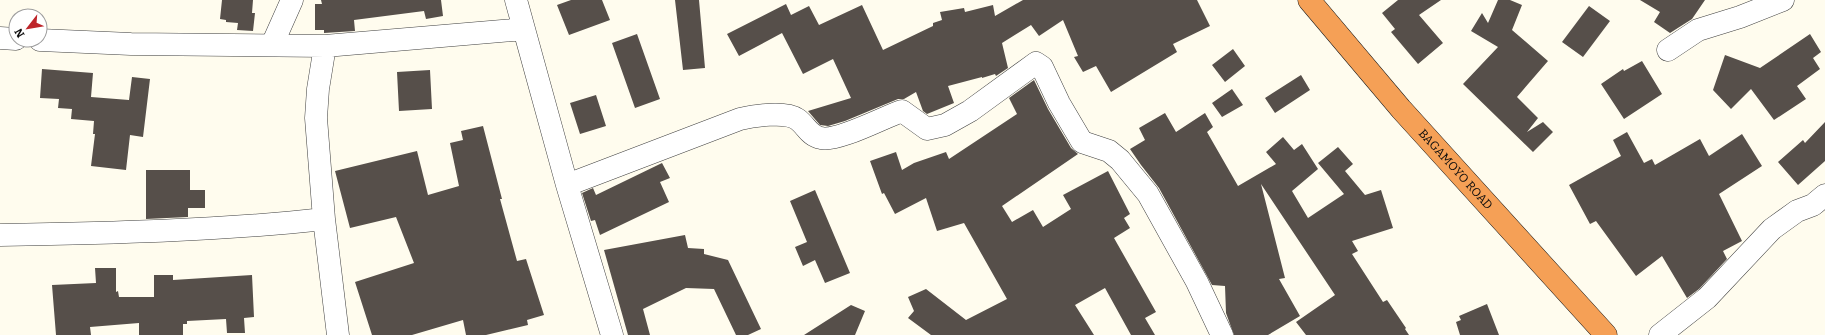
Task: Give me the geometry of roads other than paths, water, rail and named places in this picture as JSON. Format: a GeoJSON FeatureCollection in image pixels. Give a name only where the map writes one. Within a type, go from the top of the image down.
{"type":"FeatureCollection","features":[{"type":"Feature","properties":{"kind":"highway","name":"BAGAMOYO ROAD"},"geometry":{"type":"LineString","coordinates":[[1309,0],[1401,108],[1606,335]]}},
{"type":"Feature","properties":{"kind":"street"},"geometry":{"type":"LineString","coordinates":[[272,45],[292,0]]}},
{"type":"Feature","properties":{"kind":"street"},"geometry":{"type":"LineString","coordinates":[[516,0],[567,185],[612,335]]}},
{"type":"Feature","properties":{"kind":"street"},"geometry":{"type":"LineString","coordinates":[[1668,50],[1698,30],[1740,17],[1783,0]]}},
{"type":"Feature","properties":{"kind":"street"},"geometry":{"type":"LineString","coordinates":[[48,40],[131,44],[325,46],[524,29]]}},
{"type":"Feature","properties":{"kind":"street"},"geometry":{"type":"LineString","coordinates":[[325,46],[318,89],[316,118],[324,219],[338,335]]}},
{"type":"Feature","properties":{"kind":"street"},"geometry":{"type":"LineString","coordinates":[[567,185],[740,118],[756,115],[792,117],[800,122],[810,133],[822,139],[841,135],[902,111],[927,129],[945,125],[970,111],[1036,63],[1042,67],[1059,103],[1082,142],[1109,151],[1120,160],[1148,194],[1197,282],[1222,335]]}},
{"type":"Feature","properties":{"kind":"street"},"geometry":{"type":"LineString","coordinates":[[1660,335],[1707,298],[1772,229],[1797,211],[1813,205],[1825,195]]}},
{"type":"Feature","properties":{"kind":"street"},"geometry":{"type":"LineString","coordinates":[[0,235],[104,233],[274,225],[324,219]]}}]}
